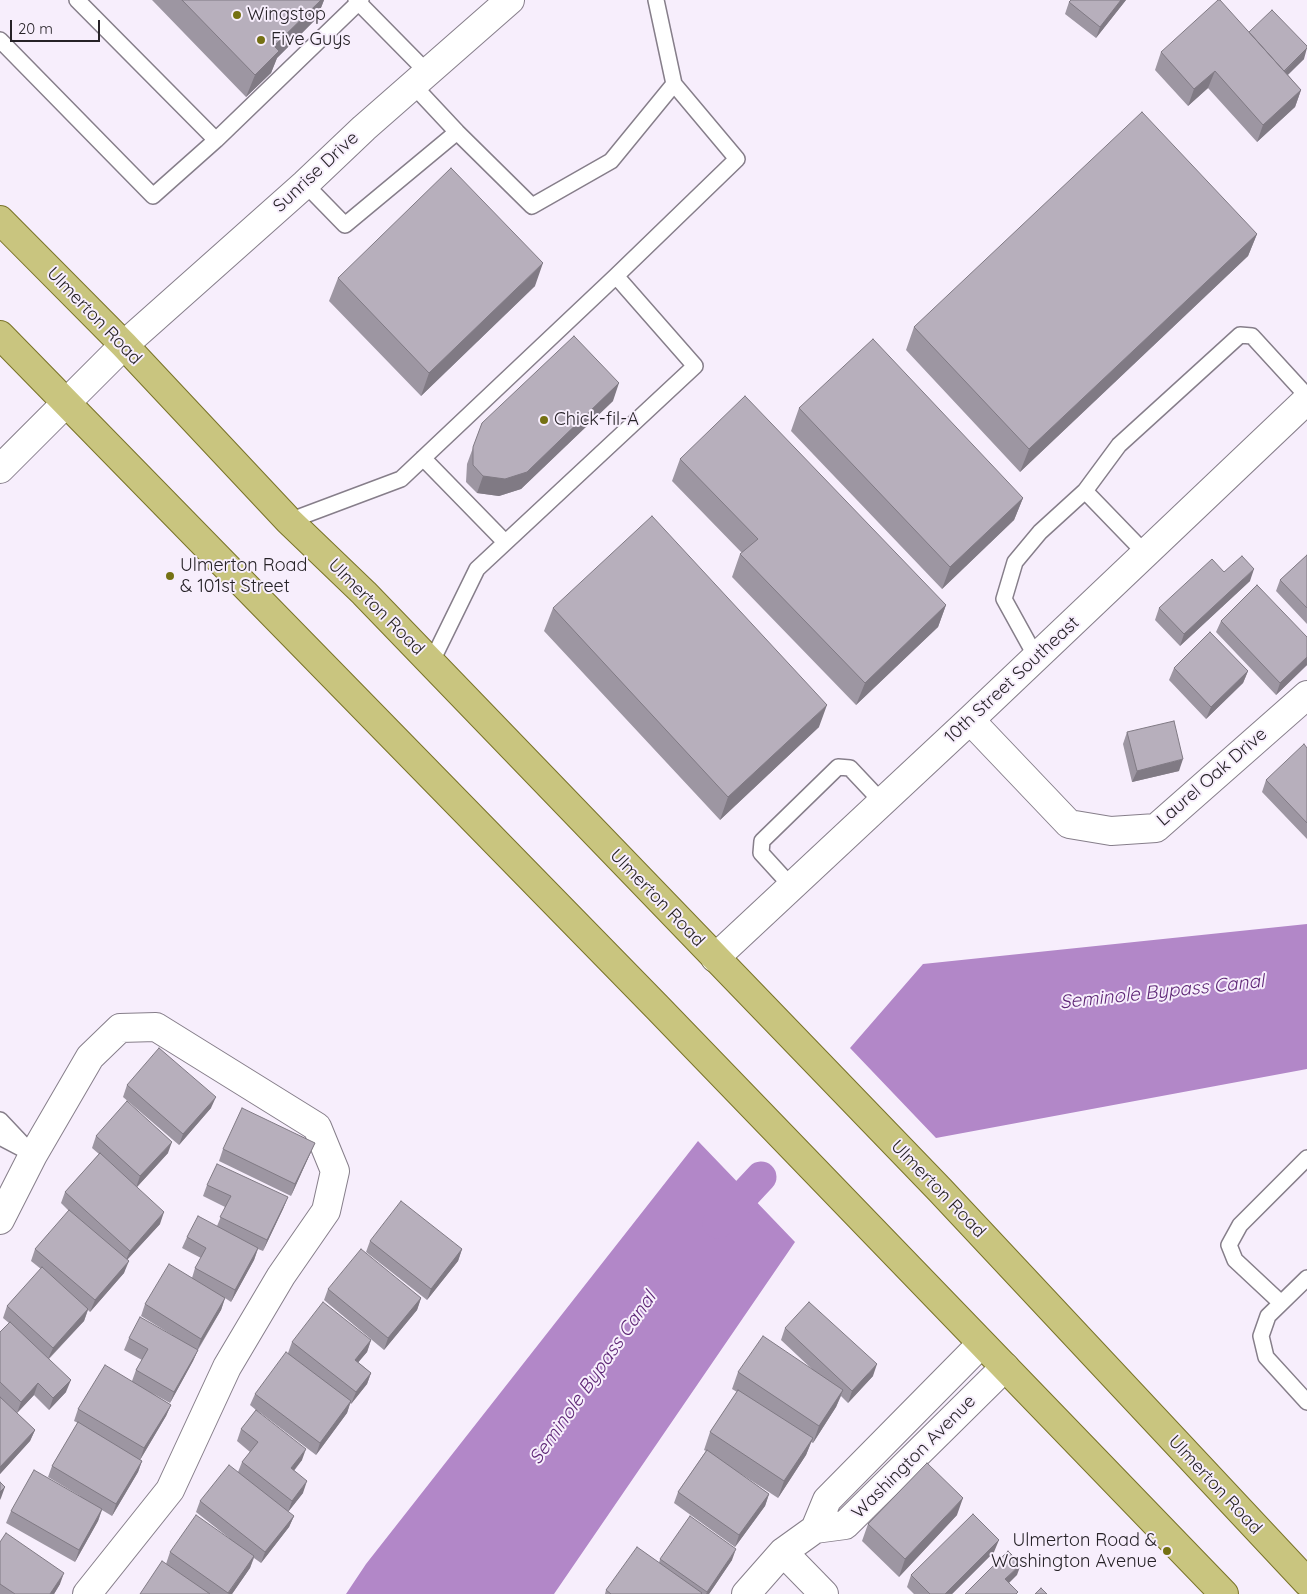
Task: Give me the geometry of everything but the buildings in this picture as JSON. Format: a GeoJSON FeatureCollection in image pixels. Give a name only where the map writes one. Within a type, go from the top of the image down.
{"type":"FeatureCollection","features":[{"type":"Feature","properties":{"kind":"main road","name":"Ulmerton Road"},"geometry":{"type":"LineString","coordinates":[[0,220],[124,346],[289,521],[364,593],[940,1190],[1307,1582]]}},
{"type":"Feature","properties":{"kind":"main road"},"geometry":{"type":"LineString","coordinates":[[0,335],[657,1007],[1224,1594]]}},
{"type":"Feature","properties":{"kind":"street","name":"Sunrise Drive"},"geometry":{"type":"LineString","coordinates":[[0,470],[124,346],[306,184],[364,128],[510,0]]}},
{"type":"Feature","properties":{"kind":"street","name":"10th Street Southeast"},"geometry":{"type":"LineString","coordinates":[[715,958],[970,720],[1307,400]]}},
{"type":"Feature","properties":{"kind":"street","name":"Laurel Oak Drive"},"geometry":{"type":"LineString","coordinates":[[970,720],[1069,824],[1111,831],[1156,828],[1307,695]]}},
{"type":"Feature","properties":{"kind":"street"},"geometry":{"type":"LineString","coordinates":[[0,1220],[34,1155],[90,1057],[120,1028],[156,1027],[317,1127],[335,1170],[326,1211],[281,1276],[227,1367],[170,1490],[88,1594]]}},
{"type":"Feature","properties":{"kind":"street","name":"Washington Avenue"},"geometry":{"type":"LineString","coordinates":[[815,1529],[827,1500],[981,1344]]}},
{"type":"Feature","properties":{"kind":"street","name":"Washington Avenue"},"geometry":{"type":"LineString","coordinates":[[746,1594],[782,1552],[815,1529],[845,1525],[1005,1367]]}},
{"type":"Feature","properties":{"kind":"street"},"geometry":{"type":"LineString","coordinates":[[782,1552],[824,1594]]}},
{"type":"Feature","properties":{"kind":"lane"},"geometry":{"type":"LineString","coordinates":[[78,0],[216,140]]}},
{"type":"Feature","properties":{"kind":"lane"},"geometry":{"type":"LineString","coordinates":[[289,521],[401,479],[737,159],[674,84],[656,0]]}},
{"type":"Feature","properties":{"kind":"lane"},"geometry":{"type":"LineString","coordinates":[[0,40],[153,196],[216,140],[359,1],[420,79],[457,132],[532,206],[611,162],[674,84]]}},
{"type":"Feature","properties":{"kind":"lane"},"geometry":{"type":"LineString","coordinates":[[306,184],[345,225],[457,132]]}},
{"type":"Feature","properties":{"kind":"lane"},"geometry":{"type":"LineString","coordinates":[[431,663],[477,569],[695,366],[616,276]]}},
{"type":"Feature","properties":{"kind":"lane"},"geometry":{"type":"LineString","coordinates":[[1036,657],[1004,599],[1015,562],[1040,532],[1085,492],[1119,445],[1240,335],[1252,336],[1307,396]]}},
{"type":"Feature","properties":{"kind":"lane"},"geometry":{"type":"LineString","coordinates":[[423,458],[505,542]]}},
{"type":"Feature","properties":{"kind":"lane"},"geometry":{"type":"LineString","coordinates":[[1085,492],[1145,554]]}},
{"type":"Feature","properties":{"kind":"lane"},"geometry":{"type":"LineString","coordinates":[[792,887],[760,853],[762,841],[838,768],[850,768],[882,802]]}},
{"type":"Feature","properties":{"kind":"lane"},"geometry":{"type":"LineString","coordinates":[[0,1120],[34,1155]]}},
{"type":"Feature","properties":{"kind":"lane"},"geometry":{"type":"LineString","coordinates":[[0,1137],[34,1155]]}},
{"type":"Feature","properties":{"kind":"lane"},"geometry":{"type":"LineString","coordinates":[[1281,1303],[1235,1260],[1229,1245],[1240,1225],[1307,1158]]}},
{"type":"Feature","properties":{"kind":"lane"},"geometry":{"type":"LineString","coordinates":[[1307,1278],[1268,1316],[1261,1336],[1266,1357],[1307,1402]]}},
{"type":"Feature","properties":{"kind":"water"},"geometry":{"type":"Polygon","coordinates":[[[1307,924],[1307,1069],[936,1138],[850,1048],[923,964],[1307,924]]]}},
{"type":"Feature","properties":{"kind":"water"},"geometry":{"type":"Polygon","coordinates":[[[698,1141],[795,1242],[554,1594],[346,1594],[366,1564],[698,1141]]]}},
{"type":"Feature","properties":{"kind":"waterway","name":"Seminole Bypass Canal"},"geometry":{"type":"LineString","coordinates":[[718,1223],[761,1177]]}},
{"type":"Feature","properties":{"kind":"place","name":"Wingstop"},"geometry":{"type":"Point","coordinates":[237,15]}},
{"type":"Feature","properties":{"kind":"place","name":"Five Guys"},"geometry":{"type":"Point","coordinates":[261,40]}},
{"type":"Feature","properties":{"kind":"place","name":"Chick-fil-A"},"geometry":{"type":"Point","coordinates":[544,420]}},
{"type":"Feature","properties":{"kind":"place","name":"Ulmerton Road & 101st Street"},"geometry":{"type":"Point","coordinates":[170,576]}},
{"type":"Feature","properties":{"kind":"place","name":"Ulmerton Road & Washington Avenue"},"geometry":{"type":"Point","coordinates":[1167,1551]}}]}
